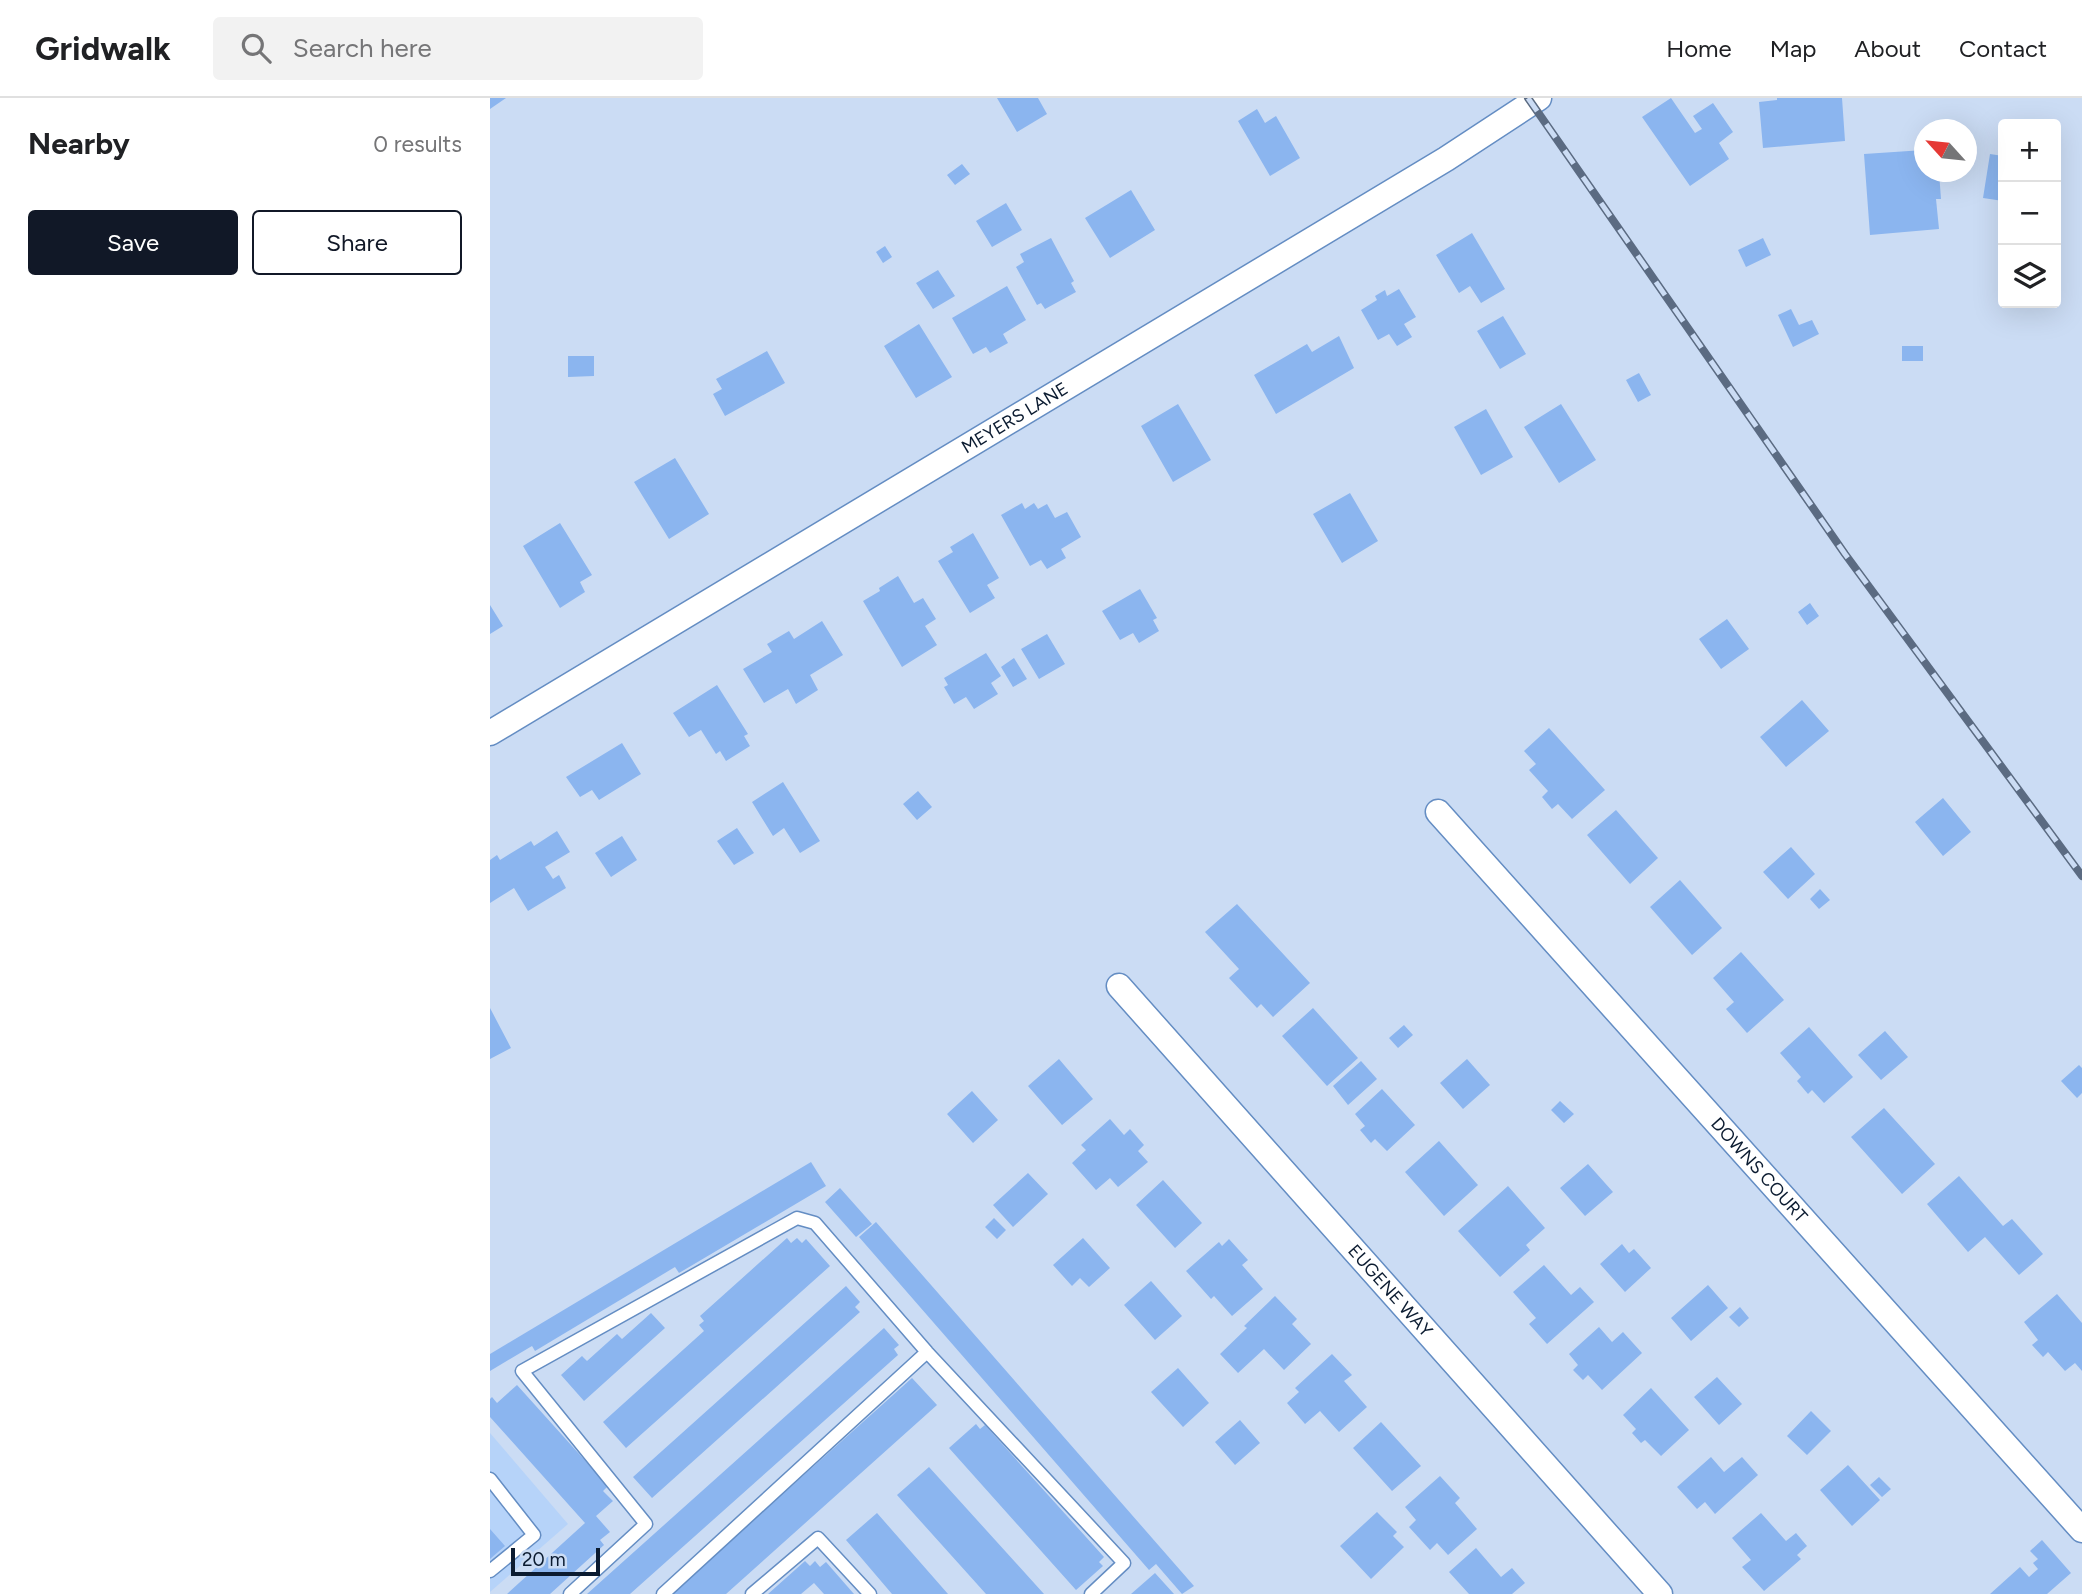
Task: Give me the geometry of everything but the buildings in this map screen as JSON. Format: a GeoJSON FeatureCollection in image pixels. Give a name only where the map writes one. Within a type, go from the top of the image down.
{"type":"FeatureCollection","features":[{"type":"Feature","properties":{"kind":"street","name":"MEYERS LANE"},"geometry":{"type":"LineString","coordinates":[[490,733],[1446,159],[1539,98]]}},
{"type":"Feature","properties":{"kind":"street","name":"DOWNS COURT"},"geometry":{"type":"LineString","coordinates":[[1438,811],[2082,1530]]}},
{"type":"Feature","properties":{"kind":"street","name":"EUGENE WAY"},"geometry":{"type":"LineString","coordinates":[[1119,986],[1660,1594]]}},
{"type":"Feature","properties":{"kind":"lane"},"geometry":{"type":"LineString","coordinates":[[570,1594],[646,1524],[522,1371],[797,1218],[815,1223],[928,1352],[1124,1563],[1091,1594]]}},
{"type":"Feature","properties":{"kind":"lane"},"geometry":{"type":"LineString","coordinates":[[663,1594],[928,1352]]}},
{"type":"Feature","properties":{"kind":"lane"},"geometry":{"type":"LineString","coordinates":[[490,1479],[534,1535],[490,1571]]}},
{"type":"Feature","properties":{"kind":"lane"},"geometry":{"type":"LineString","coordinates":[[752,1594],[818,1538],[870,1594]]}},
{"type":"Feature","properties":{"kind":"shaded area"},"geometry":{"type":"Polygon","coordinates":[[[490,1433],[568,1524],[490,1592],[490,1433]]]}},
{"type":"Feature","properties":{"kind":"railway"},"geometry":{"type":"LineString","coordinates":[[1528,98],[1845,554],[2082,876]]}}]}
